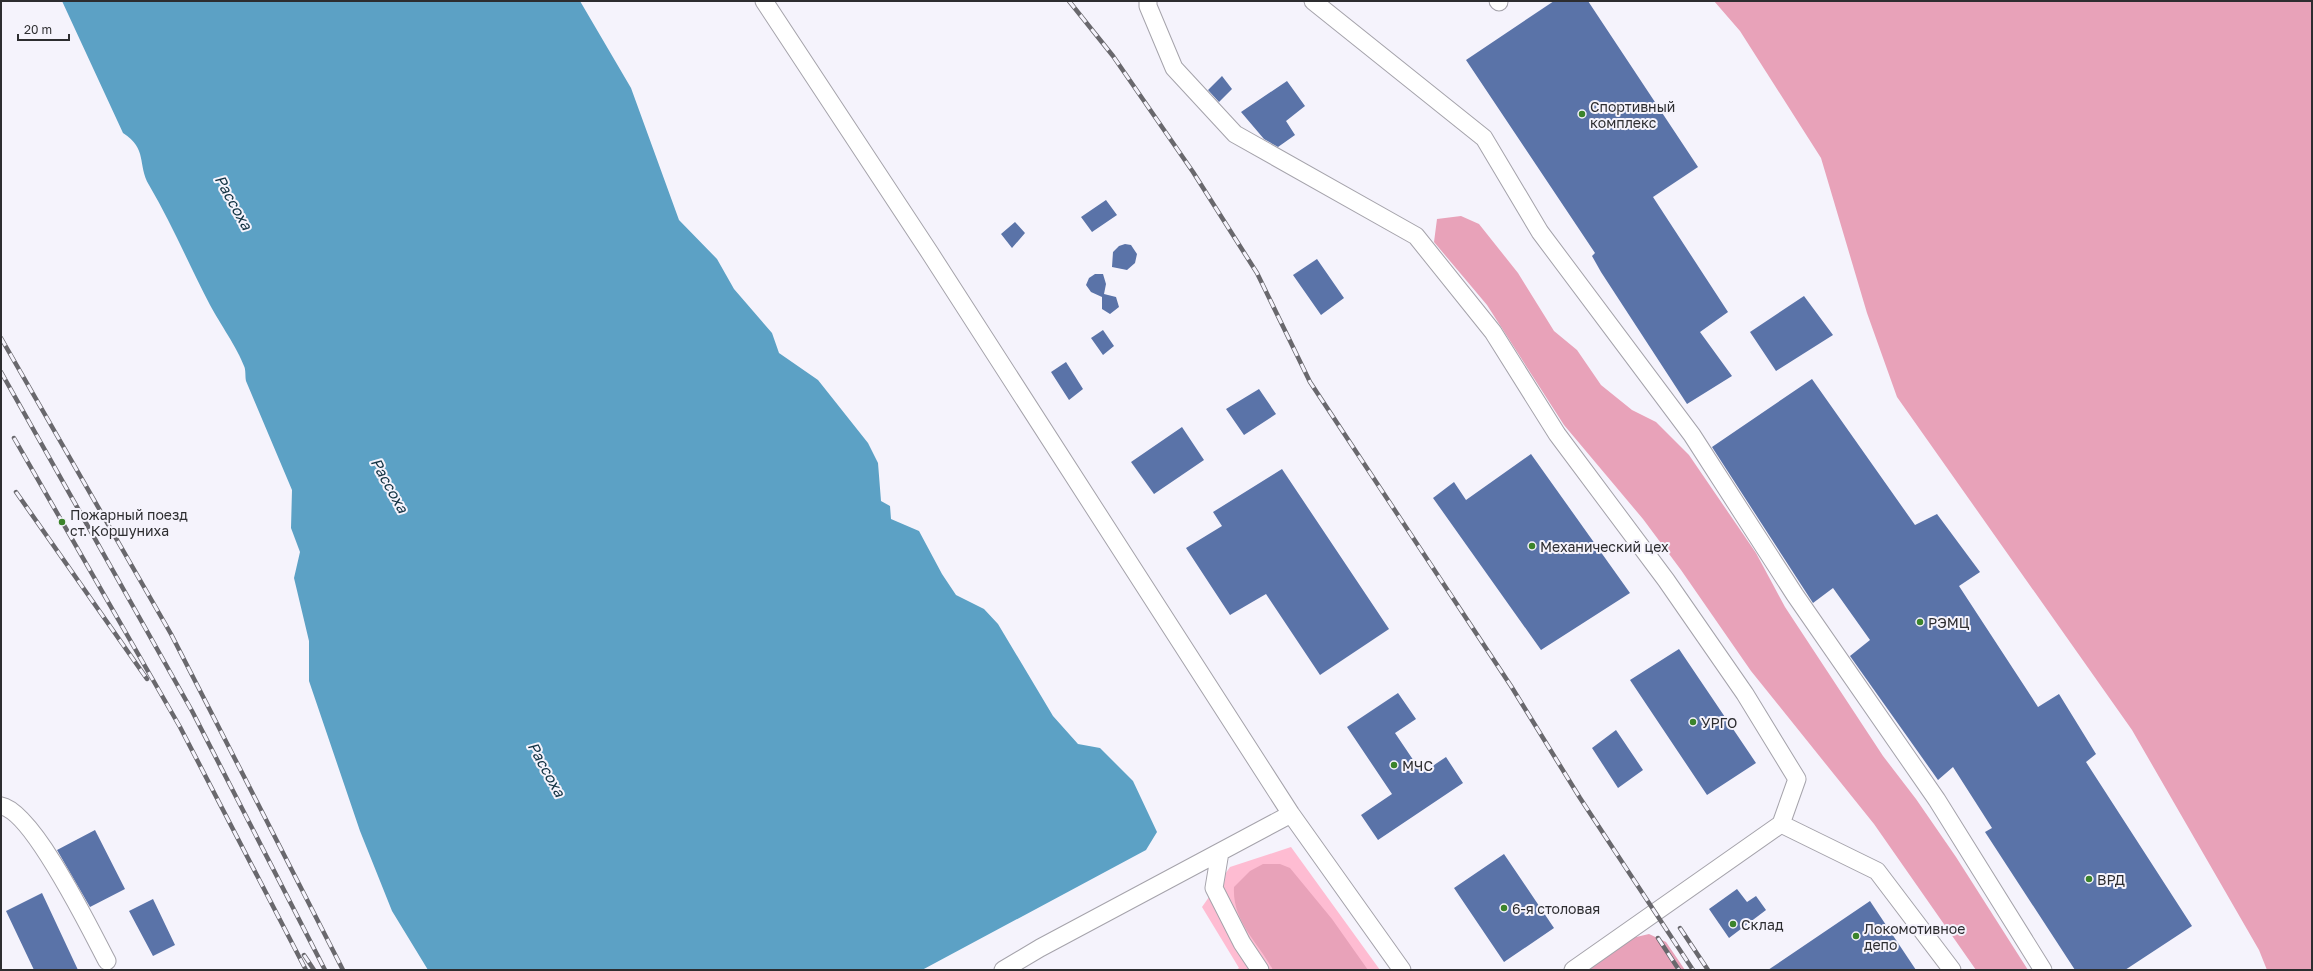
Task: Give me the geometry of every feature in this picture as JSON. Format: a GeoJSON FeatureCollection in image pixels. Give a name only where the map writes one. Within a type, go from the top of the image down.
{"type":"FeatureCollection","features":[{"type":"Feature","properties":{"kind":"street"},"geometry":{"type":"LineString","coordinates":[[764,1],[930,253],[1291,814],[1402,970]]}},
{"type":"Feature","properties":{"kind":"street"},"geometry":{"type":"LineString","coordinates":[[1148,1],[1148,6],[1174,68],[1236,134],[1416,236],[1493,332],[1557,434],[1666,580],[1745,694],[1797,779],[1781,824],[1573,970]]}},
{"type":"Feature","properties":{"kind":"street"},"geometry":{"type":"LineString","coordinates":[[1312,1],[1484,138],[1540,232],[1692,434],[1795,596],[1937,800],[2043,970]]}},
{"type":"Feature","properties":{"kind":"street"},"geometry":{"type":"LineString","coordinates":[[1,806],[31,828],[48,852],[107,961]]}},
{"type":"Feature","properties":{"kind":"street"},"geometry":{"type":"LineString","coordinates":[[1003,970],[1040,948],[1291,814]]}},
{"type":"Feature","properties":{"kind":"street"},"geometry":{"type":"LineString","coordinates":[[1781,824],[1877,871],[1952,970]]}},
{"type":"Feature","properties":{"kind":"street"},"geometry":{"type":"LineString","coordinates":[[1220,852],[1214,888],[1242,943],[1260,970]]}},
{"type":"Feature","properties":{"kind":"shaded area"},"geometry":{"type":"Polygon","coordinates":[[[1714,1],[2312,1],[2312,970],[2267,970],[2259,950],[2132,730],[1897,397],[1867,313],[1821,158],[1740,31],[1714,1]]]}},
{"type":"Feature","properties":{"kind":"shaded area"},"geometry":{"type":"Polygon","coordinates":[[[1461,216],[1479,224],[1518,273],[1554,331],[1577,350],[1601,385],[1632,410],[1656,422],[1689,455],[1756,553],[1785,607],[1883,756],[1916,799],[1956,857],[2028,970],[1976,970],[1874,824],[1751,671],[1681,570],[1643,519],[1564,425],[1487,305],[1434,242],[1437,219],[1461,216]]]}},
{"type":"Feature","properties":{"kind":"shaded area"},"geometry":{"type":"Polygon","coordinates":[[[1291,847],[1380,970],[1236,970],[1239,968],[1202,907],[1230,867],[1291,847]]]}},
{"type":"Feature","properties":{"kind":"shaded area"},"geometry":{"type":"Polygon","coordinates":[[[1263,864],[1280,864],[1290,868],[1332,919],[1368,970],[1273,970],[1247,931],[1237,910],[1234,899],[1234,887],[1250,871],[1263,864]]]}},
{"type":"Feature","properties":{"kind":"shaded area"},"geometry":{"type":"Polygon","coordinates":[[[1649,934],[1666,942],[1685,970],[1585,970],[1632,938],[1649,934]]]}},
{"type":"Feature","properties":{"kind":"water","name":"Рассоха"},"geometry":{"type":"Polygon","coordinates":[[[62,1],[580,1],[631,88],[679,220],[717,259],[734,289],[772,333],[779,353],[818,380],[868,443],[878,463],[881,501],[890,506],[891,519],[919,531],[942,574],[956,595],[984,609],[998,624],[1053,716],[1078,744],[1100,748],[1133,781],[1157,832],[1146,850],[922,970],[428,970],[392,911],[360,831],[309,681],[309,641],[294,578],[300,552],[291,528],[292,490],[246,381],[245,369],[241,359],[210,305],[145,177],[141,157],[136,145],[123,133],[62,1]]]}},
{"type":"Feature","properties":{"kind":"building","name":"Спортивный комплекс"},"geometry":{"type":"Polygon","coordinates":[[[1554,1],[1588,1],[1698,167],[1653,197],[1728,312],[1700,332],[1732,376],[1687,404],[1601,272],[1592,256],[1595,253],[1466,60],[1554,1]]]}},
{"type":"Feature","properties":{"kind":"building"},"geometry":{"type":"Polygon","coordinates":[[[1222,76],[1232,89],[1219,102],[1208,90],[1222,76]]]}},
{"type":"Feature","properties":{"kind":"building"},"geometry":{"type":"Polygon","coordinates":[[[1287,81],[1305,106],[1286,121],[1295,135],[1278,147],[1264,139],[1241,112],[1287,81]]]}},
{"type":"Feature","properties":{"kind":"building"},"geometry":{"type":"Polygon","coordinates":[[[1106,200],[1117,215],[1092,232],[1081,217],[1106,200]]]}},
{"type":"Feature","properties":{"kind":"building"},"geometry":{"type":"Polygon","coordinates":[[[1015,222],[1025,233],[1012,248],[1001,234],[1015,222]]]}},
{"type":"Feature","properties":{"kind":"building"},"geometry":{"type":"Polygon","coordinates":[[[1125,244],[1131,245],[1137,254],[1135,263],[1127,270],[1112,267],[1113,252],[1119,246],[1125,244]]]}},
{"type":"Feature","properties":{"kind":"building"},"geometry":{"type":"Polygon","coordinates":[[[1317,259],[1344,298],[1321,315],[1293,275],[1317,259]]]}},
{"type":"Feature","properties":{"kind":"building"},"geometry":{"type":"Polygon","coordinates":[[[1095,274],[1103,274],[1106,284],[1104,294],[1116,297],[1119,307],[1110,314],[1102,309],[1102,297],[1091,292],[1086,285],[1089,278],[1095,274]]]}},
{"type":"Feature","properties":{"kind":"building"},"geometry":{"type":"Polygon","coordinates":[[[1804,296],[1833,335],[1776,371],[1750,332],[1804,296]]]}},
{"type":"Feature","properties":{"kind":"building"},"geometry":{"type":"Polygon","coordinates":[[[1103,330],[1114,346],[1103,355],[1091,338],[1103,330]]]}},
{"type":"Feature","properties":{"kind":"building"},"geometry":{"type":"Polygon","coordinates":[[[1066,362],[1083,389],[1069,400],[1051,372],[1066,362]]]}},
{"type":"Feature","properties":{"kind":"building","name":"РЭМЦ"},"geometry":{"type":"Polygon","coordinates":[[[1812,379],[1915,525],[1937,514],[1980,572],[1959,586],[2038,707],[2059,694],[2096,754],[2086,762],[2192,926],[2125,970],[2075,970],[1985,832],[1992,828],[1953,767],[1938,780],[1850,656],[1870,640],[1833,588],[1813,603],[1712,447],[1812,379]]]}},
{"type":"Feature","properties":{"kind":"building"},"geometry":{"type":"Polygon","coordinates":[[[1259,389],[1276,414],[1244,435],[1226,409],[1259,389]]]}},
{"type":"Feature","properties":{"kind":"building"},"geometry":{"type":"Polygon","coordinates":[[[1182,427],[1204,460],[1154,494],[1131,462],[1182,427]]]}},
{"type":"Feature","properties":{"kind":"building","name":"Механический цех"},"geometry":{"type":"Polygon","coordinates":[[[1531,454],[1630,593],[1541,650],[1433,498],[1454,482],[1466,500],[1531,454]]]}},
{"type":"Feature","properties":{"kind":"building"},"geometry":{"type":"Polygon","coordinates":[[[1282,469],[1389,629],[1320,675],[1266,594],[1230,615],[1186,548],[1222,526],[1213,512],[1282,469]]]}},
{"type":"Feature","properties":{"kind":"building","name":"УРГО"},"geometry":{"type":"Polygon","coordinates":[[[1679,649],[1756,763],[1707,795],[1630,680],[1679,649]]]}},
{"type":"Feature","properties":{"kind":"building","name":"МЧС"},"geometry":{"type":"Polygon","coordinates":[[[1398,693],[1416,719],[1395,733],[1422,773],[1446,757],[1463,783],[1378,840],[1361,815],[1392,794],[1347,727],[1398,693]]]}},
{"type":"Feature","properties":{"kind":"building"},"geometry":{"type":"Polygon","coordinates":[[[1616,730],[1643,770],[1618,788],[1592,748],[1616,730]]]}},
{"type":"Feature","properties":{"kind":"building"},"geometry":{"type":"Polygon","coordinates":[[[95,830],[125,889],[90,907],[57,850],[95,830]]]}},
{"type":"Feature","properties":{"kind":"building","name":"6-я столовая"},"geometry":{"type":"Polygon","coordinates":[[[1504,854],[1554,928],[1504,962],[1454,888],[1504,854]]]}},
{"type":"Feature","properties":{"kind":"building","name":"Склад"},"geometry":{"type":"Polygon","coordinates":[[[1737,889],[1747,902],[1756,896],[1766,910],[1729,938],[1709,909],[1737,889]]]}},
{"type":"Feature","properties":{"kind":"building"},"geometry":{"type":"Polygon","coordinates":[[[42,893],[78,970],[34,970],[6,911],[42,893]]]}},
{"type":"Feature","properties":{"kind":"building"},"geometry":{"type":"Polygon","coordinates":[[[153,899],[175,945],[153,956],[129,911],[153,899]]]}},
{"type":"Feature","properties":{"kind":"building","name":"Локомотивное депо"},"geometry":{"type":"Polygon","coordinates":[[[1870,901],[1916,970],[1768,970],[1870,901]]]}},
{"type":"Feature","properties":{"kind":"railway"},"geometry":{"type":"LineString","coordinates":[[1069,1],[1113,56],[1193,172],[1257,273],[1310,382],[1511,686],[1580,798],[1693,970]]}},
{"type":"Feature","properties":{"kind":"railway"},"geometry":{"type":"LineString","coordinates":[[1,338],[171,634],[343,970]]}},
{"type":"Feature","properties":{"kind":"railway"},"geometry":{"type":"LineString","coordinates":[[1,372],[192,711],[325,970]]}},
{"type":"Feature","properties":{"kind":"railway"},"geometry":{"type":"LineString","coordinates":[[14,438],[180,727],[306,970]]}},
{"type":"Feature","properties":{"kind":"railway"},"geometry":{"type":"LineString","coordinates":[[16,492],[147,679]]}},
{"type":"Feature","properties":{"kind":"railway"},"geometry":{"type":"LineString","coordinates":[[1680,928],[1708,970]]}},
{"type":"Feature","properties":{"kind":"railway"},"geometry":{"type":"LineString","coordinates":[[1658,938],[1679,970]]}},
{"type":"Feature","properties":{"kind":"railway"},"geometry":{"type":"LineString","coordinates":[[304,955],[314,970]]}},
{"type":"Feature","properties":{"kind":"place","name":"Спортивный комплекс"},"geometry":{"type":"Point","coordinates":[1582,114]}},
{"type":"Feature","properties":{"kind":"place","name":"Пожарный поезд ст. Коршуниха"},"geometry":{"type":"Point","coordinates":[62,522]}},
{"type":"Feature","properties":{"kind":"place","name":"Механический цех"},"geometry":{"type":"Point","coordinates":[1532,546]}},
{"type":"Feature","properties":{"kind":"place","name":"РЭМЦ"},"geometry":{"type":"Point","coordinates":[1920,622]}},
{"type":"Feature","properties":{"kind":"place","name":"УРГО"},"geometry":{"type":"Point","coordinates":[1693,722]}},
{"type":"Feature","properties":{"kind":"place","name":"МЧС"},"geometry":{"type":"Point","coordinates":[1394,765]}},
{"type":"Feature","properties":{"kind":"place","name":"ВРД"},"geometry":{"type":"Point","coordinates":[2089,879]}},
{"type":"Feature","properties":{"kind":"place","name":"6-я столовая"},"geometry":{"type":"Point","coordinates":[1504,908]}},
{"type":"Feature","properties":{"kind":"place","name":"Склад"},"geometry":{"type":"Point","coordinates":[1733,924]}},
{"type":"Feature","properties":{"kind":"place","name":"Локомотивное депо"},"geometry":{"type":"Point","coordinates":[1856,936]}}]}
